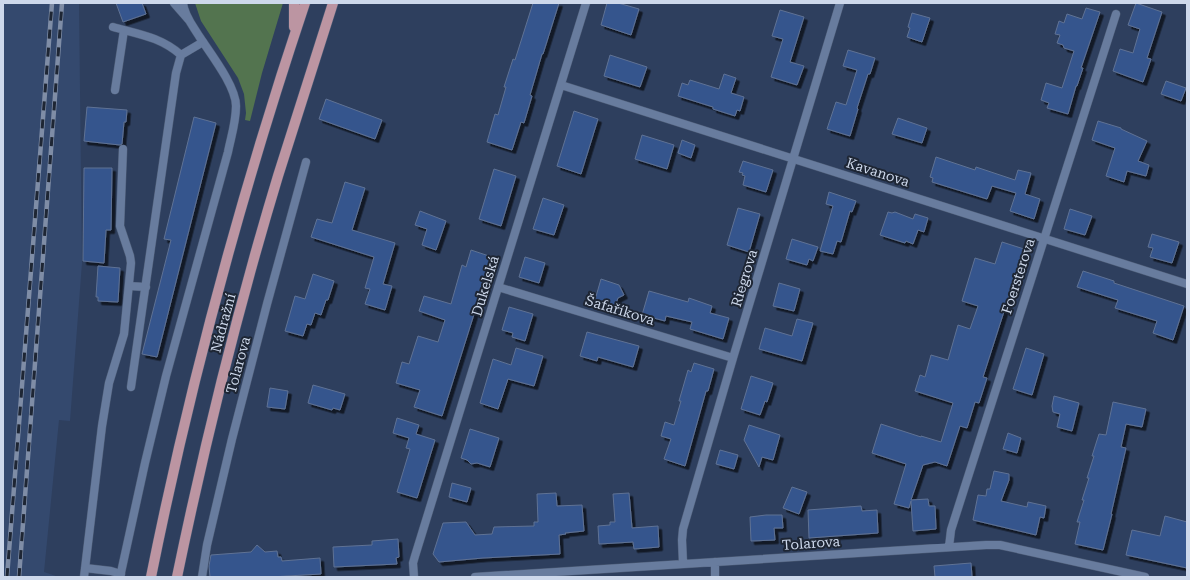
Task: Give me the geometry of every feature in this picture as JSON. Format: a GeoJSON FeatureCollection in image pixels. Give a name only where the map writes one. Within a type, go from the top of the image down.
{"type":"FeatureCollection","features":[{"type":"Feature","properties":{"kind":"main road"},"geometry":{"type":"LineString","coordinates":[[294,3],[294,35]]}},
{"type":"Feature","properties":{"kind":"main road"},"geometry":{"type":"LineString","coordinates":[[294,35],[305,3]]}},
{"type":"Feature","properties":{"kind":"main road","name":"Nádražní"},"geometry":{"type":"LineString","coordinates":[[177,577],[192,504],[221,384],[260,240],[278,176],[333,3]]}},
{"type":"Feature","properties":{"kind":"main road","name":"Nádražní"},"geometry":{"type":"LineString","coordinates":[[151,577],[199,364],[256,160],[294,35]]}},
{"type":"Feature","properties":{"kind":"street"},"geometry":{"type":"LineString","coordinates":[[85,568],[111,571],[121,575],[145,463],[166,376],[234,123],[236,105],[234,93],[227,79],[189,20],[174,3]]}},
{"type":"Feature","properties":{"kind":"street"},"geometry":{"type":"LineString","coordinates":[[183,3],[189,20]]}},
{"type":"Feature","properties":{"kind":"street","name":"Dukelská"},"geometry":{"type":"LineString","coordinates":[[414,577],[415,556],[586,3]]}},
{"type":"Feature","properties":{"kind":"street","name":"Riegrova"},"geometry":{"type":"LineString","coordinates":[[683,563],[683,529],[840,3]]}},
{"type":"Feature","properties":{"kind":"street","name":"Foersterova"},"geometry":{"type":"LineString","coordinates":[[949,547],[950,530],[1116,14]]}},
{"type":"Feature","properties":{"kind":"street"},"geometry":{"type":"LineString","coordinates":[[113,27],[157,39],[181,55]]}},
{"type":"Feature","properties":{"kind":"street"},"geometry":{"type":"LineString","coordinates":[[116,90],[124,30]]}},
{"type":"Feature","properties":{"kind":"street"},"geometry":{"type":"LineString","coordinates":[[131,386],[176,73],[181,55],[202,42]]}},
{"type":"Feature","properties":{"kind":"street","name":"Kavanova"},"geometry":{"type":"LineString","coordinates":[[560,85],[1187,284]]}},
{"type":"Feature","properties":{"kind":"street"},"geometry":{"type":"LineString","coordinates":[[84,577],[102,426],[111,376],[124,334],[129,286],[131,263],[130,256],[120,226],[123,149]]}},
{"type":"Feature","properties":{"kind":"street","name":"Tolarova"},"geometry":{"type":"LineString","coordinates":[[202,577],[206,545],[232,439],[306,162]]}},
{"type":"Feature","properties":{"kind":"street"},"geometry":{"type":"LineString","coordinates":[[129,286],[146,287]]}},
{"type":"Feature","properties":{"kind":"street","name":"Šafaříkova"},"geometry":{"type":"LineString","coordinates":[[498,287],[733,358]]}},
{"type":"Feature","properties":{"kind":"street","name":"Tolarova"},"geometry":{"type":"LineString","coordinates":[[475,577],[683,563],[1000,545],[1145,577]]}},
{"type":"Feature","properties":{"kind":"street"},"geometry":{"type":"LineString","coordinates":[[715,562],[715,577]]}},
{"type":"Feature","properties":{"kind":"shaded area"},"geometry":{"type":"Polygon","coordinates":[[[3,3],[79,3],[82,263],[70,421],[59,420],[44,572],[59,577],[3,577],[3,3]]]}},
{"type":"Feature","properties":{"kind":"green space"},"geometry":{"type":"Polygon","coordinates":[[[195,3],[283,3],[262,73],[250,121],[245,120],[246,113],[244,94],[238,78],[201,21],[195,3]]]}},
{"type":"Feature","properties":{"kind":"building"},"geometry":{"type":"Polygon","coordinates":[[[116,3],[142,3],[146,14],[123,22],[116,3]]]}},
{"type":"Feature","properties":{"kind":"building"},"geometry":{"type":"Polygon","coordinates":[[[533,3],[559,3],[530,95],[532,96],[524,123],[521,122],[512,150],[487,142],[495,114],[498,115],[506,87],[504,87],[513,59],[515,60],[533,3]]]}},
{"type":"Feature","properties":{"kind":"building"},"geometry":{"type":"Polygon","coordinates":[[[607,3],[618,3],[639,9],[631,35],[601,25],[607,3]]]}},
{"type":"Feature","properties":{"kind":"building"},"geometry":{"type":"Polygon","coordinates":[[[1136,3],[1162,12],[1147,58],[1151,59],[1143,82],[1113,71],[1120,49],[1133,53],[1140,29],[1128,25],[1136,3]]]}},
{"type":"Feature","properties":{"kind":"building"},"geometry":{"type":"Polygon","coordinates":[[[1086,8],[1100,12],[1081,68],[1083,68],[1068,114],[1047,108],[1049,103],[1041,100],[1046,83],[1062,88],[1074,51],[1064,48],[1063,45],[1057,43],[1060,35],[1055,34],[1059,21],[1064,23],[1067,14],[1082,19],[1086,8]]]}},
{"type":"Feature","properties":{"kind":"building"},"geometry":{"type":"Polygon","coordinates":[[[780,10],[804,17],[790,62],[804,66],[797,85],[771,77],[783,39],[772,36],[780,10]]]}},
{"type":"Feature","properties":{"kind":"building"},"geometry":{"type":"Polygon","coordinates":[[[912,13],[930,18],[922,42],[907,37],[912,13]]]}},
{"type":"Feature","properties":{"kind":"building"},"geometry":{"type":"Polygon","coordinates":[[[848,50],[875,58],[857,108],[858,109],[850,136],[827,129],[836,102],[846,105],[857,70],[843,66],[848,50]]]}},
{"type":"Feature","properties":{"kind":"building"},"geometry":{"type":"Polygon","coordinates":[[[610,55],[647,67],[640,87],[604,76],[610,55]]]}},
{"type":"Feature","properties":{"kind":"building"},"geometry":{"type":"Polygon","coordinates":[[[724,74],[736,78],[731,93],[744,97],[740,111],[737,110],[735,116],[713,109],[713,107],[678,96],[682,83],[688,85],[690,80],[719,89],[724,74]]]}},
{"type":"Feature","properties":{"kind":"building"},"geometry":{"type":"Polygon","coordinates":[[[1166,81],[1186,88],[1181,101],[1161,94],[1166,81]]]}},
{"type":"Feature","properties":{"kind":"building"},"geometry":{"type":"Polygon","coordinates":[[[326,99],[382,120],[375,139],[319,119],[326,99]]]}},
{"type":"Feature","properties":{"kind":"building"},"geometry":{"type":"Polygon","coordinates":[[[87,107],[127,110],[126,122],[124,122],[122,144],[84,141],[87,107]]]}},
{"type":"Feature","properties":{"kind":"building"},"geometry":{"type":"Polygon","coordinates":[[[574,111],[598,119],[581,174],[557,166],[574,111]]]}},
{"type":"Feature","properties":{"kind":"building"},"geometry":{"type":"Polygon","coordinates":[[[194,117],[216,123],[157,357],[142,354],[171,240],[164,239],[194,117]]]}},
{"type":"Feature","properties":{"kind":"building"},"geometry":{"type":"Polygon","coordinates":[[[898,118],[927,128],[922,143],[892,134],[898,118]]]}},
{"type":"Feature","properties":{"kind":"building"},"geometry":{"type":"Polygon","coordinates":[[[1098,121],[1121,128],[1147,141],[1138,161],[1149,165],[1146,176],[1127,171],[1124,182],[1106,176],[1115,148],[1092,140],[1098,121]]]}},
{"type":"Feature","properties":{"kind":"building"},"geometry":{"type":"Polygon","coordinates":[[[642,135],[674,145],[667,169],[635,159],[642,135]]]}},
{"type":"Feature","properties":{"kind":"building"},"geometry":{"type":"Polygon","coordinates":[[[682,140],[695,145],[691,158],[678,153],[682,140]]]}},
{"type":"Feature","properties":{"kind":"building"},"geometry":{"type":"Polygon","coordinates":[[[936,157],[975,170],[976,167],[1015,180],[1018,170],[1031,173],[1025,194],[1040,199],[1034,219],[1010,211],[1016,193],[992,186],[987,199],[932,182],[933,178],[930,177],[936,157]]]}},
{"type":"Feature","properties":{"kind":"building"},"geometry":{"type":"Polygon","coordinates":[[[743,161],[773,170],[766,192],[743,185],[745,176],[742,175],[743,173],[739,172],[743,161]]]}},
{"type":"Feature","properties":{"kind":"building"},"geometry":{"type":"Polygon","coordinates":[[[84,168],[112,168],[111,230],[106,230],[104,263],[83,261],[84,168]]]}},
{"type":"Feature","properties":{"kind":"building"},"geometry":{"type":"Polygon","coordinates":[[[494,169],[516,176],[501,226],[479,219],[494,169]]]}},
{"type":"Feature","properties":{"kind":"building"},"geometry":{"type":"Polygon","coordinates":[[[345,182],[365,188],[352,230],[395,243],[383,284],[392,286],[385,310],[365,304],[370,289],[365,288],[374,257],[311,237],[317,219],[332,223],[345,182]]]}},
{"type":"Feature","properties":{"kind":"building"},"geometry":{"type":"Polygon","coordinates":[[[829,192],[856,201],[852,212],[850,211],[841,242],[837,241],[833,254],[820,251],[833,206],[826,204],[829,192]]]}},
{"type":"Feature","properties":{"kind":"building"},"geometry":{"type":"Polygon","coordinates":[[[543,198],[564,205],[554,235],[533,229],[543,198]]]}},
{"type":"Feature","properties":{"kind":"building"},"geometry":{"type":"Polygon","coordinates":[[[738,208],[760,214],[749,252],[727,245],[738,208]]]}},
{"type":"Feature","properties":{"kind":"building"},"geometry":{"type":"Polygon","coordinates":[[[1070,209],[1092,216],[1085,235],[1064,229],[1070,209]]]}},
{"type":"Feature","properties":{"kind":"building"},"geometry":{"type":"Polygon","coordinates":[[[420,211],[446,221],[436,250],[422,245],[427,229],[415,225],[420,211]]]}},
{"type":"Feature","properties":{"kind":"building"},"geometry":{"type":"Polygon","coordinates":[[[888,212],[895,212],[913,219],[915,214],[928,218],[924,232],[918,230],[913,244],[880,235],[888,212]]]}},
{"type":"Feature","properties":{"kind":"building"},"geometry":{"type":"Polygon","coordinates":[[[1152,234],[1179,242],[1172,263],[1150,257],[1153,248],[1148,247],[1152,234]]]}},
{"type":"Feature","properties":{"kind":"building"},"geometry":{"type":"Polygon","coordinates":[[[792,239],[818,247],[813,261],[809,259],[807,265],[786,259],[792,239]]]}},
{"type":"Feature","properties":{"kind":"building"},"geometry":{"type":"Polygon","coordinates":[[[1002,242],[1024,249],[983,377],[987,378],[979,403],[975,402],[967,428],[960,426],[947,466],[935,462],[923,465],[911,500],[928,499],[929,506],[935,506],[936,529],[913,531],[911,501],[909,508],[894,504],[906,464],[872,453],[881,424],[941,442],[953,403],[915,391],[920,375],[925,377],[931,355],[948,360],[958,325],[970,329],[978,306],[962,301],[975,258],[995,264],[1002,242]]]}},
{"type":"Feature","properties":{"kind":"building"},"geometry":{"type":"Polygon","coordinates":[[[471,250],[492,257],[442,416],[414,407],[420,390],[396,383],[402,362],[409,364],[418,336],[438,342],[445,320],[419,311],[424,296],[451,304],[462,265],[466,267],[471,250]]]}},
{"type":"Feature","properties":{"kind":"building"},"geometry":{"type":"Polygon","coordinates":[[[525,257],[545,263],[539,283],[519,277],[525,257]]]}},
{"type":"Feature","properties":{"kind":"building"},"geometry":{"type":"Polygon","coordinates":[[[98,266],[120,268],[118,302],[98,301],[98,297],[96,297],[98,266]]]}},
{"type":"Feature","properties":{"kind":"building"},"geometry":{"type":"Polygon","coordinates":[[[1083,271],[1184,306],[1173,340],[1153,333],[1157,321],[1115,308],[1118,300],[1077,287],[1083,271]]]}},
{"type":"Feature","properties":{"kind":"building"},"geometry":{"type":"Polygon","coordinates":[[[313,274],[334,281],[321,315],[315,313],[311,325],[307,324],[303,336],[285,331],[295,296],[305,299],[313,274]]]}},
{"type":"Feature","properties":{"kind":"building"},"geometry":{"type":"Polygon","coordinates":[[[601,279],[619,285],[624,295],[618,298],[615,306],[595,300],[601,279]]]}},
{"type":"Feature","properties":{"kind":"building"},"geometry":{"type":"Polygon","coordinates":[[[779,283],[800,289],[794,311],[773,306],[779,283]]]}},
{"type":"Feature","properties":{"kind":"building"},"geometry":{"type":"Polygon","coordinates":[[[649,291],[688,302],[689,298],[712,306],[710,313],[729,318],[723,339],[690,329],[692,322],[666,316],[665,321],[642,315],[649,291]]]}},
{"type":"Feature","properties":{"kind":"building"},"geometry":{"type":"Polygon","coordinates":[[[509,307],[533,314],[525,341],[512,337],[513,333],[502,330],[509,307]]]}},
{"type":"Feature","properties":{"kind":"building"},"geometry":{"type":"Polygon","coordinates":[[[797,319],[813,323],[802,361],[759,349],[765,328],[792,336],[797,319]]]}},
{"type":"Feature","properties":{"kind":"building"},"geometry":{"type":"Polygon","coordinates":[[[587,332],[639,346],[633,367],[598,357],[597,361],[580,356],[587,332]]]}},
{"type":"Feature","properties":{"kind":"building"},"geometry":{"type":"Polygon","coordinates":[[[516,348],[543,356],[534,386],[508,379],[498,409],[480,403],[493,359],[511,365],[516,348]]]}},
{"type":"Feature","properties":{"kind":"building"},"geometry":{"type":"Polygon","coordinates":[[[1026,348],[1044,354],[1032,395],[1013,389],[1026,348]]]}},
{"type":"Feature","properties":{"kind":"building"},"geometry":{"type":"Polygon","coordinates":[[[694,363],[714,369],[708,391],[706,391],[685,466],[664,459],[671,439],[661,436],[665,422],[674,425],[688,370],[691,372],[694,363]]]}},
{"type":"Feature","properties":{"kind":"building"},"geometry":{"type":"Polygon","coordinates":[[[751,376],[773,383],[767,402],[765,401],[760,415],[741,409],[751,376]]]}},
{"type":"Feature","properties":{"kind":"building"},"geometry":{"type":"Polygon","coordinates":[[[313,385],[345,394],[340,410],[333,408],[332,410],[308,403],[313,385]]]}},
{"type":"Feature","properties":{"kind":"building"},"geometry":{"type":"Polygon","coordinates":[[[270,388],[288,391],[285,409],[267,407],[270,388]]]}},
{"type":"Feature","properties":{"kind":"building"},"geometry":{"type":"Polygon","coordinates":[[[1054,396],[1079,403],[1072,431],[1057,427],[1060,414],[1053,412],[1052,406],[1054,396]]]}},
{"type":"Feature","properties":{"kind":"building"},"geometry":{"type":"Polygon","coordinates":[[[1113,402],[1146,409],[1142,427],[1126,424],[1121,447],[1126,448],[1103,550],[1075,544],[1080,522],[1077,522],[1089,478],[1087,478],[1094,456],[1092,456],[1099,434],[1106,435],[1113,402]]]}},
{"type":"Feature","properties":{"kind":"building"},"geometry":{"type":"Polygon","coordinates":[[[397,418],[419,425],[416,434],[435,440],[417,498],[397,492],[410,449],[406,448],[409,438],[393,433],[397,418]]]}},
{"type":"Feature","properties":{"kind":"building"},"geometry":{"type":"Polygon","coordinates":[[[749,425],[780,435],[773,460],[762,457],[759,467],[744,440],[749,425]]]}},
{"type":"Feature","properties":{"kind":"building"},"geometry":{"type":"Polygon","coordinates":[[[470,429],[499,438],[490,467],[477,463],[471,464],[467,460],[461,458],[470,429]]]}},
{"type":"Feature","properties":{"kind":"building"},"geometry":{"type":"Polygon","coordinates":[[[1008,433],[1021,438],[1017,453],[1003,449],[1008,433]]]}},
{"type":"Feature","properties":{"kind":"building"},"geometry":{"type":"Polygon","coordinates":[[[720,450],[738,455],[734,469],[716,464],[720,450]]]}},
{"type":"Feature","properties":{"kind":"building"},"geometry":{"type":"Polygon","coordinates":[[[994,471],[1009,474],[1009,480],[1001,501],[1027,507],[1028,502],[1046,506],[1044,518],[1040,517],[1036,535],[973,520],[978,495],[986,496],[987,489],[990,489],[994,471]]]}},
{"type":"Feature","properties":{"kind":"building"},"geometry":{"type":"Polygon","coordinates":[[[452,483],[471,488],[467,502],[449,497],[452,483]]]}},
{"type":"Feature","properties":{"kind":"building"},"geometry":{"type":"Polygon","coordinates":[[[792,487],[807,492],[799,514],[783,508],[792,487]]]}},
{"type":"Feature","properties":{"kind":"building"},"geometry":{"type":"Polygon","coordinates":[[[556,493],[557,506],[582,505],[584,531],[559,535],[560,554],[439,562],[433,554],[443,523],[466,522],[475,535],[492,534],[494,527],[534,526],[534,522],[538,522],[537,494],[556,493]]]}},
{"type":"Feature","properties":{"kind":"building"},"geometry":{"type":"Polygon","coordinates":[[[629,493],[632,528],[658,526],[659,547],[634,549],[633,542],[599,544],[598,526],[610,525],[610,522],[615,522],[613,494],[629,493]]]}},
{"type":"Feature","properties":{"kind":"building"},"geometry":{"type":"Polygon","coordinates":[[[861,506],[862,511],[877,510],[878,533],[809,538],[808,510],[861,506]]]}},
{"type":"Feature","properties":{"kind":"building"},"geometry":{"type":"Polygon","coordinates":[[[782,515],[783,528],[774,528],[775,540],[751,541],[750,517],[782,515]]]}},
{"type":"Feature","properties":{"kind":"building"},"geometry":{"type":"Polygon","coordinates":[[[1165,516],[1187,522],[1187,568],[1126,555],[1132,530],[1160,536],[1165,516]]]}},
{"type":"Feature","properties":{"kind":"building"},"geometry":{"type":"Polygon","coordinates":[[[398,539],[399,557],[396,558],[397,564],[334,567],[333,547],[372,545],[372,541],[398,539]]]}},
{"type":"Feature","properties":{"kind":"building"},"geometry":{"type":"Polygon","coordinates":[[[257,545],[265,552],[277,551],[278,557],[281,557],[282,561],[320,558],[321,574],[270,577],[210,577],[209,566],[211,555],[251,552],[257,545]]]}},
{"type":"Feature","properties":{"kind":"building"},"geometry":{"type":"Polygon","coordinates":[[[971,563],[972,577],[935,577],[934,566],[971,563]]]}},
{"type":"Feature","properties":{"kind":"railway"},"geometry":{"type":"LineString","coordinates":[[7,577],[52,3]]}},
{"type":"Feature","properties":{"kind":"railway"},"geometry":{"type":"LineString","coordinates":[[19,577],[62,3]]}}]}
